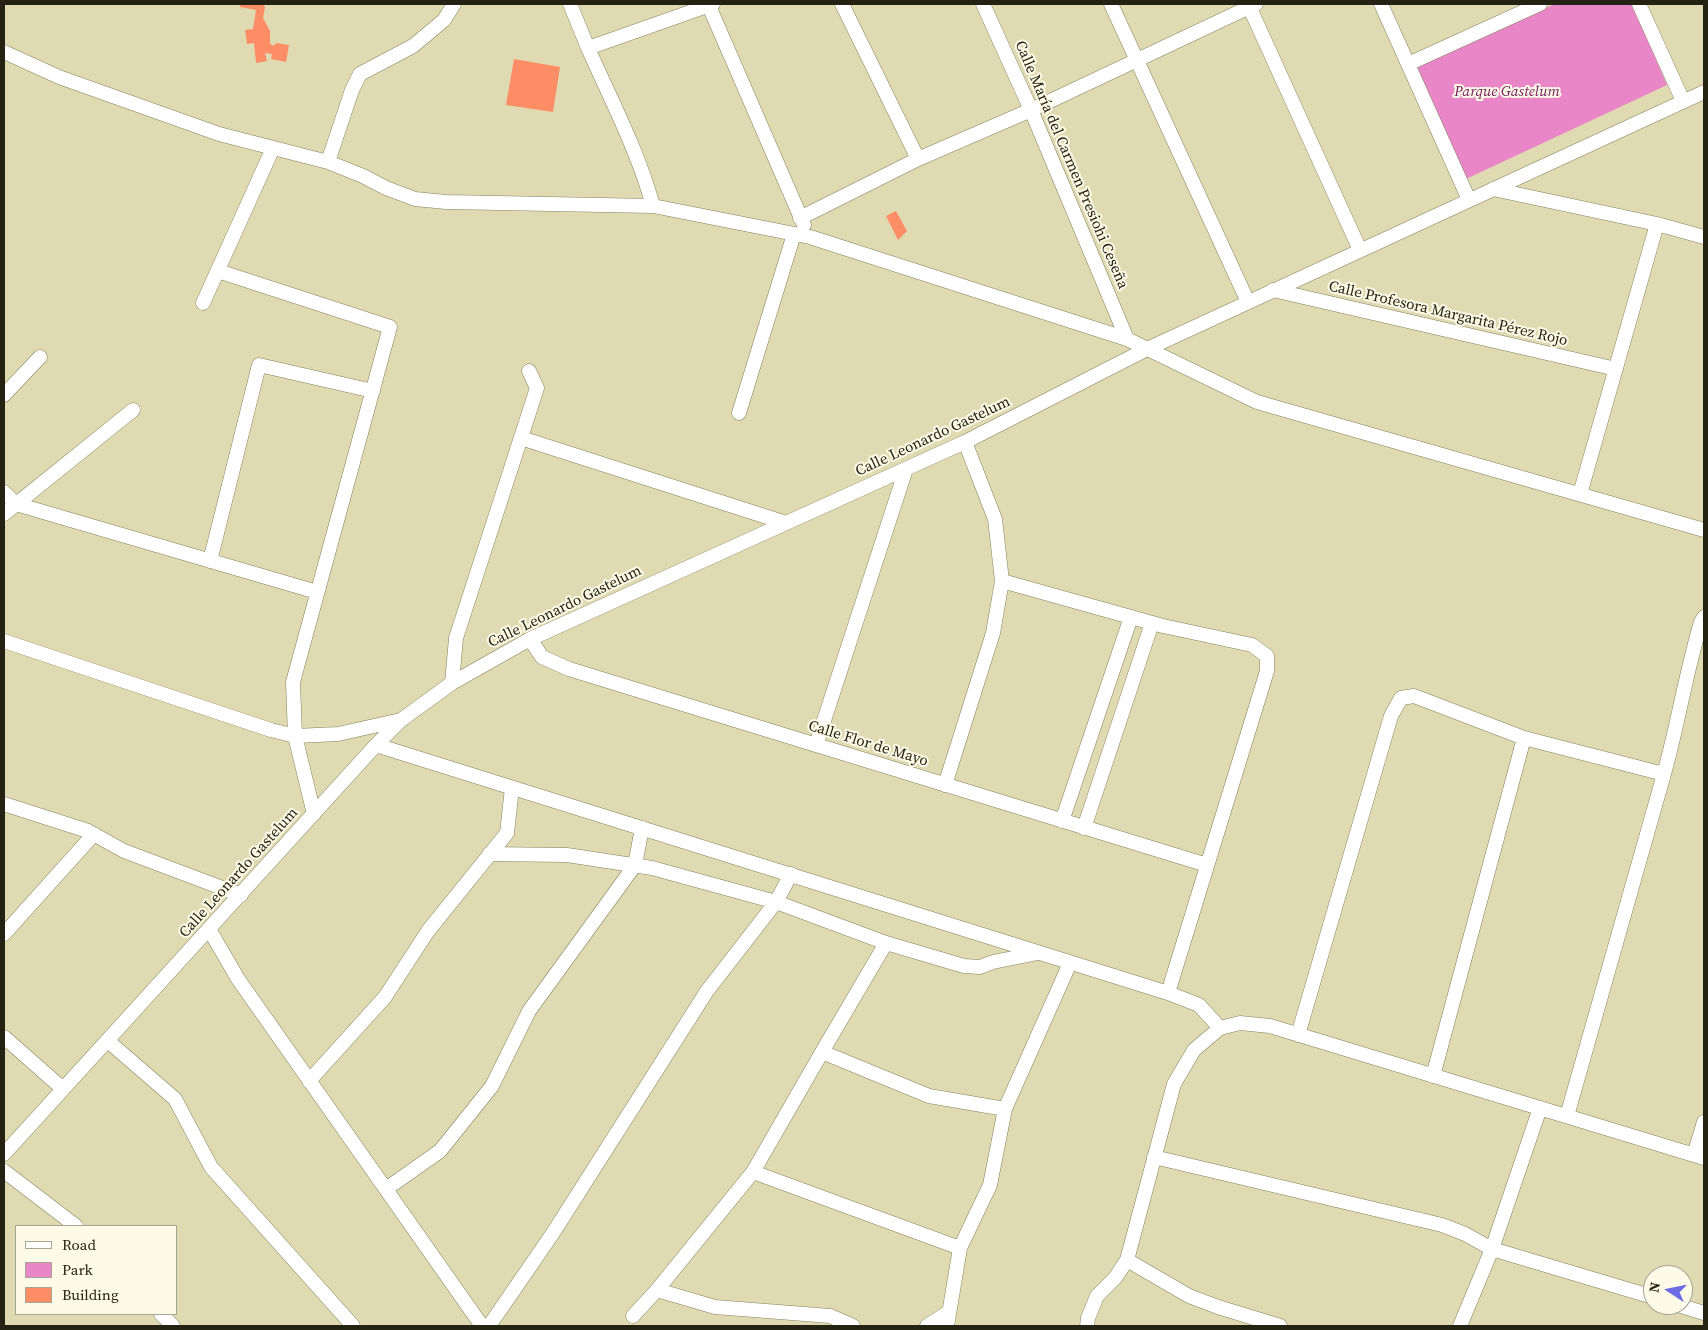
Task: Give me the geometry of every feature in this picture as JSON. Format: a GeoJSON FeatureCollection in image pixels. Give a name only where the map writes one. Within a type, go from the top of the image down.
{"type":"FeatureCollection","features":[{"type":"Feature","properties":{"kind":"street"},"geometry":{"type":"LineString","coordinates":[[328,162],[352,90],[360,74],[413,46],[444,20],[454,4]]}},
{"type":"Feature","properties":{"kind":"street"},"geometry":{"type":"LineString","coordinates":[[570,4],[632,145],[646,181],[653,206]]}},
{"type":"Feature","properties":{"kind":"street"},"geometry":{"type":"LineString","coordinates":[[842,4],[918,159]]}},
{"type":"Feature","properties":{"kind":"street","name":"Calle María del Carmen Presiohi Ceseña"},"geometry":{"type":"LineString","coordinates":[[983,4],[1128,339]]}},
{"type":"Feature","properties":{"kind":"street"},"geometry":{"type":"LineString","coordinates":[[1111,4],[1138,59],[1248,302]]}},
{"type":"Feature","properties":{"kind":"street"},"geometry":{"type":"LineString","coordinates":[[1381,4],[1469,200]]}},
{"type":"Feature","properties":{"kind":"street"},"geometry":{"type":"LineString","coordinates":[[1408,64],[1540,4]]}},
{"type":"Feature","properties":{"kind":"street"},"geometry":{"type":"LineString","coordinates":[[1639,4],[1683,101]]}},
{"type":"Feature","properties":{"kind":"street"},"geometry":{"type":"LineString","coordinates":[[588,48],[711,5],[800,218],[810,237]]}},
{"type":"Feature","properties":{"kind":"street"},"geometry":{"type":"LineString","coordinates":[[800,218],[918,159],[1030,110],[1251,5],[1360,250]]}},
{"type":"Feature","properties":{"kind":"street"},"geometry":{"type":"LineString","coordinates":[[4,52],[59,77],[126,102],[219,134],[328,162],[415,199],[446,202],[653,206],[810,237],[1128,339],[1256,402],[1704,530]]}},
{"type":"Feature","properties":{"kind":"street","name":"Calle Leonardo Gastelum"},"geometry":{"type":"LineString","coordinates":[[4,1154],[376,745],[401,720],[452,683],[530,638],[965,442],[1147,349],[1704,92]]}},
{"type":"Feature","properties":{"kind":"street"},"geometry":{"type":"LineString","coordinates":[[203,303],[272,148]]}},
{"type":"Feature","properties":{"kind":"street"},"geometry":{"type":"LineString","coordinates":[[1493,189],[1658,224],[1704,237]]}},
{"type":"Feature","properties":{"kind":"street"},"geometry":{"type":"LineString","coordinates":[[1580,494],[1658,224]]}},
{"type":"Feature","properties":{"kind":"street"},"geometry":{"type":"LineString","coordinates":[[739,413],[794,234]]}},
{"type":"Feature","properties":{"kind":"street"},"geometry":{"type":"LineString","coordinates":[[218,271],[390,327],[293,682],[294,736],[314,814]]}},
{"type":"Feature","properties":{"kind":"street","name":"Calle Profesora Margarita Pérez Rojo"},"geometry":{"type":"LineString","coordinates":[[1273,290],[1616,369]]}},
{"type":"Feature","properties":{"kind":"street"},"geometry":{"type":"LineString","coordinates":[[4,395],[40,357]]}},
{"type":"Feature","properties":{"kind":"street"},"geometry":{"type":"LineString","coordinates":[[210,560],[259,365],[373,391]]}},
{"type":"Feature","properties":{"kind":"street"},"geometry":{"type":"LineString","coordinates":[[452,683],[456,638],[537,388],[529,370]]}},
{"type":"Feature","properties":{"kind":"street"},"geometry":{"type":"LineString","coordinates":[[4,514],[133,410]]}},
{"type":"Feature","properties":{"kind":"street"},"geometry":{"type":"LineString","coordinates":[[521,438],[786,523]]}},
{"type":"Feature","properties":{"kind":"street"},"geometry":{"type":"LineString","coordinates":[[945,785],[994,634],[1002,581],[995,520],[965,442]]}},
{"type":"Feature","properties":{"kind":"street"},"geometry":{"type":"LineString","coordinates":[[816,745],[906,469]]}},
{"type":"Feature","properties":{"kind":"street"},"geometry":{"type":"LineString","coordinates":[[4,492],[16,504],[317,592]]}},
{"type":"Feature","properties":{"kind":"street"},"geometry":{"type":"LineString","coordinates":[[1002,581],[1152,623],[1252,645],[1267,656],[1267,671],[1168,993]]}},
{"type":"Feature","properties":{"kind":"street"},"geometry":{"type":"LineString","coordinates":[[1062,821],[1131,617]]}},
{"type":"Feature","properties":{"kind":"street"},"geometry":{"type":"LineString","coordinates":[[1567,1116],[1664,774],[1676,729],[1690,660],[1704,617]]}},
{"type":"Feature","properties":{"kind":"street"},"geometry":{"type":"LineString","coordinates":[[1084,828],[1152,623]]}},
{"type":"Feature","properties":{"kind":"street","name":"Calle Flor de Mayo"},"geometry":{"type":"LineString","coordinates":[[530,638],[542,657],[569,669],[1207,865]]}},
{"type":"Feature","properties":{"kind":"street"},"geometry":{"type":"LineString","coordinates":[[4,641],[294,736],[338,734],[401,720]]}},
{"type":"Feature","properties":{"kind":"street"},"geometry":{"type":"LineString","coordinates":[[1298,1035],[1391,716],[1401,698],[1414,696],[1524,738],[1664,774]]}},
{"type":"Feature","properties":{"kind":"street"},"geometry":{"type":"LineString","coordinates":[[1433,1076],[1524,738]]}},
{"type":"Feature","properties":{"kind":"street"},"geometry":{"type":"LineString","coordinates":[[376,745],[1168,993],[1199,1005],[1220,1028]]}},
{"type":"Feature","properties":{"kind":"street"},"geometry":{"type":"LineString","coordinates":[[309,1080],[385,997],[428,931],[507,832],[512,788]]}},
{"type":"Feature","properties":{"kind":"street"},"geometry":{"type":"LineString","coordinates":[[4,804],[94,834],[124,851],[241,894]]}},
{"type":"Feature","properties":{"kind":"street"},"geometry":{"type":"LineString","coordinates":[[386,1189],[440,1152],[492,1086],[529,1011],[635,865],[642,828]]}},
{"type":"Feature","properties":{"kind":"street"},"geometry":{"type":"LineString","coordinates":[[4,934],[94,834]]}},
{"type":"Feature","properties":{"kind":"street"},"geometry":{"type":"LineString","coordinates":[[489,854],[567,854],[652,868],[776,902],[886,943],[964,966],[980,967],[994,962],[1040,953]]}},
{"type":"Feature","properties":{"kind":"street"},"geometry":{"type":"LineString","coordinates":[[489,1326],[553,1233],[707,990],[776,902],[791,874]]}},
{"type":"Feature","properties":{"kind":"street"},"geometry":{"type":"LineString","coordinates":[[209,929],[238,979],[482,1326]]}},
{"type":"Feature","properties":{"kind":"street"},"geometry":{"type":"LineString","coordinates":[[633,1316],[657,1290],[754,1172],[886,943]]}},
{"type":"Feature","properties":{"kind":"street"},"geometry":{"type":"LineString","coordinates":[[948,1326],[960,1248],[990,1185],[1005,1109],[1070,963]]}},
{"type":"Feature","properties":{"kind":"street"},"geometry":{"type":"LineString","coordinates":[[1087,1326],[1088,1318],[1097,1296],[1115,1278],[1127,1260],[1174,1084],[1194,1050],[1220,1028],[1240,1023],[1270,1026],[1699,1156],[1704,1122]]}},
{"type":"Feature","properties":{"kind":"street"},"geometry":{"type":"LineString","coordinates":[[4,1037],[63,1089]]}},
{"type":"Feature","properties":{"kind":"street"},"geometry":{"type":"LineString","coordinates":[[108,1040],[175,1099],[211,1168],[353,1326]]}},
{"type":"Feature","properties":{"kind":"street"},"geometry":{"type":"LineString","coordinates":[[822,1052],[929,1096],[1005,1109]]}},
{"type":"Feature","properties":{"kind":"street"},"geometry":{"type":"LineString","coordinates":[[1460,1326],[1492,1249],[1540,1108]]}},
{"type":"Feature","properties":{"kind":"street"},"geometry":{"type":"LineString","coordinates":[[1154,1157],[1442,1225],[1465,1234],[1492,1249],[1643,1295]]}},
{"type":"Feature","properties":{"kind":"street"},"geometry":{"type":"LineString","coordinates":[[4,1171],[75,1225]]}},
{"type":"Feature","properties":{"kind":"street"},"geometry":{"type":"LineString","coordinates":[[754,1172],[960,1248]]}},
{"type":"Feature","properties":{"kind":"street"},"geometry":{"type":"LineString","coordinates":[[1127,1260],[1189,1296],[1280,1326]]}},
{"type":"Feature","properties":{"kind":"street"},"geometry":{"type":"LineString","coordinates":[[657,1290],[715,1306],[830,1316],[853,1326]]}},
{"type":"Feature","properties":{"kind":"street"},"geometry":{"type":"LineString","coordinates":[[927,1326],[949,1312]]}},
{"type":"Feature","properties":{"kind":"street"},"geometry":{"type":"LineString","coordinates":[[162,1315],[173,1326]]}},
{"type":"Feature","properties":{"kind":"green space","name":"Parque Gastelum"},"geometry":{"type":"Polygon","coordinates":[[[1555,4],[1632,4],[1667,85],[1466,179],[1416,66],[1555,4]]]}},
{"type":"Feature","properties":{"kind":"building"},"geometry":{"type":"Polygon","coordinates":[[[240,4],[263,4],[265,7],[263,18],[270,31],[270,44],[274,46],[276,43],[289,45],[286,62],[271,59],[272,54],[265,53],[267,61],[256,63],[254,43],[247,44],[245,30],[253,29],[256,10],[240,7],[240,4]]]}},
{"type":"Feature","properties":{"kind":"building"},"geometry":{"type":"Polygon","coordinates":[[[514,59],[560,67],[553,112],[506,105],[514,59]]]}},
{"type":"Feature","properties":{"kind":"building"},"geometry":{"type":"Polygon","coordinates":[[[896,211],[907,231],[898,240],[886,216],[896,211]]]}}]}
